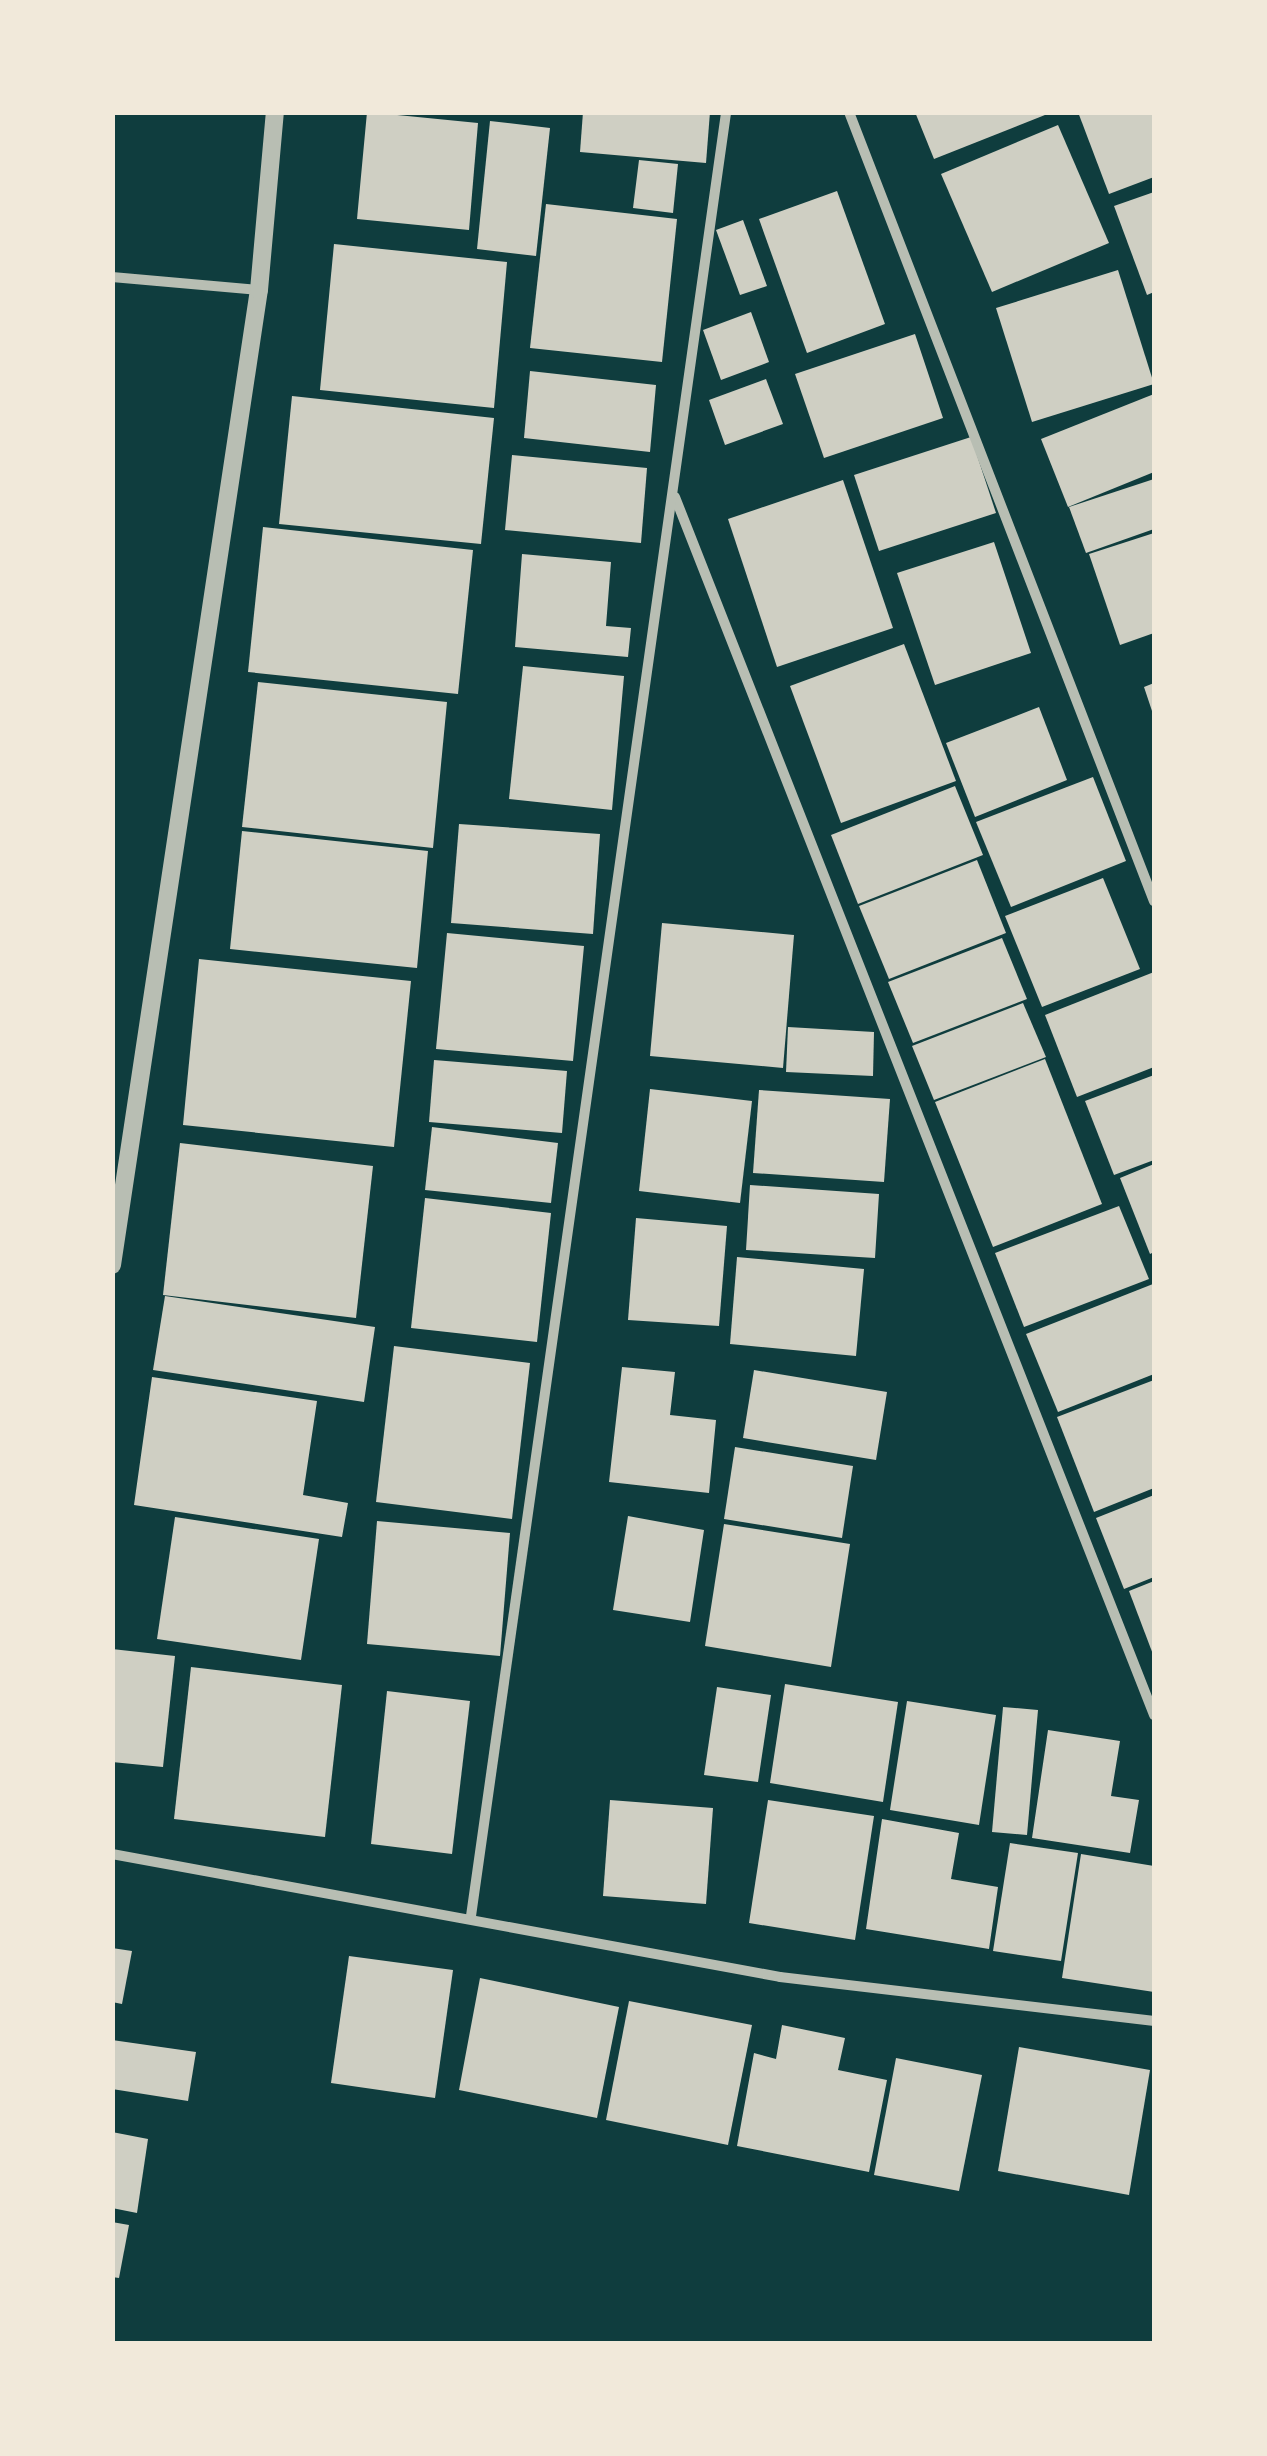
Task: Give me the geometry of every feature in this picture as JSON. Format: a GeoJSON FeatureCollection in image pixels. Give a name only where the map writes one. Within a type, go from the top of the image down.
{"type":"FeatureCollection","features":[{"type":"Feature","properties":{"kind":"street"},"geometry":{"type":"LineString","coordinates":[[112,1265],[259,290],[275,112]]}},
{"type":"Feature","properties":{"kind":"street"},"geometry":{"type":"LineString","coordinates":[[472,1916],[726,112]]}},
{"type":"Feature","properties":{"kind":"street"},"geometry":{"type":"LineString","coordinates":[[849,112],[1154,902]]}},
{"type":"Feature","properties":{"kind":"street"},"geometry":{"type":"LineString","coordinates":[[112,277],[259,290]]}},
{"type":"Feature","properties":{"kind":"street"},"geometry":{"type":"LineString","coordinates":[[674,495],[1154,1715]]}},
{"type":"Feature","properties":{"kind":"street"},"geometry":{"type":"LineString","coordinates":[[112,1854],[472,1916],[780,1977],[1154,2021]]}},
{"type":"Feature","properties":{"kind":"building"},"geometry":{"type":"Polygon","coordinates":[[[367,112],[478,123],[469,230],[357,219],[367,112]]]}},
{"type":"Feature","properties":{"kind":"building"},"geometry":{"type":"Polygon","coordinates":[[[583,112],[710,112],[706,163],[580,152],[583,112]]]}},
{"type":"Feature","properties":{"kind":"building"},"geometry":{"type":"Polygon","coordinates":[[[915,112],[1050,112],[1050,113],[934,159],[915,112]]]}},
{"type":"Feature","properties":{"kind":"building"},"geometry":{"type":"Polygon","coordinates":[[[1078,112],[1154,112],[1154,177],[1109,194],[1078,112]]]}},
{"type":"Feature","properties":{"kind":"building"},"geometry":{"type":"Polygon","coordinates":[[[490,121],[550,128],[536,256],[477,249],[490,121]]]}},
{"type":"Feature","properties":{"kind":"building"},"geometry":{"type":"Polygon","coordinates":[[[1058,125],[1109,243],[992,292],[941,174],[1058,125]]]}},
{"type":"Feature","properties":{"kind":"building"},"geometry":{"type":"Polygon","coordinates":[[[639,160],[678,164],[673,213],[633,208],[639,160]]]}},
{"type":"Feature","properties":{"kind":"building"},"geometry":{"type":"Polygon","coordinates":[[[837,191],[885,324],[807,353],[759,219],[837,191]]]}},
{"type":"Feature","properties":{"kind":"building"},"geometry":{"type":"Polygon","coordinates":[[[1154,192],[1154,292],[1147,295],[1114,206],[1154,192]]]}},
{"type":"Feature","properties":{"kind":"building"},"geometry":{"type":"Polygon","coordinates":[[[546,204],[677,219],[662,362],[530,348],[546,204]]]}},
{"type":"Feature","properties":{"kind":"building"},"geometry":{"type":"Polygon","coordinates":[[[743,220],[767,286],[740,295],[716,230],[743,220]]]}},
{"type":"Feature","properties":{"kind":"building"},"geometry":{"type":"Polygon","coordinates":[[[334,244],[507,262],[494,408],[320,390],[334,244]]]}},
{"type":"Feature","properties":{"kind":"building"},"geometry":{"type":"Polygon","coordinates":[[[1118,270],[1154,384],[1032,422],[996,308],[1118,270]]]}},
{"type":"Feature","properties":{"kind":"building"},"geometry":{"type":"Polygon","coordinates":[[[751,312],[769,362],[721,380],[703,330],[751,312]]]}},
{"type":"Feature","properties":{"kind":"building"},"geometry":{"type":"Polygon","coordinates":[[[915,334],[943,418],[824,458],[795,374],[915,334]]]}},
{"type":"Feature","properties":{"kind":"building"},"geometry":{"type":"Polygon","coordinates":[[[530,371],[656,385],[650,452],[524,438],[530,371]]]}},
{"type":"Feature","properties":{"kind":"building"},"geometry":{"type":"Polygon","coordinates":[[[766,379],[783,424],[725,445],[709,400],[766,379]]]}},
{"type":"Feature","properties":{"kind":"building"},"geometry":{"type":"Polygon","coordinates":[[[1154,394],[1154,472],[1068,507],[1041,439],[1154,394]]]}},
{"type":"Feature","properties":{"kind":"building"},"geometry":{"type":"Polygon","coordinates":[[[292,396],[494,418],[481,544],[279,524],[292,396]]]}},
{"type":"Feature","properties":{"kind":"building"},"geometry":{"type":"Polygon","coordinates":[[[971,437],[996,513],[879,551],[854,475],[971,437]]]}},
{"type":"Feature","properties":{"kind":"building"},"geometry":{"type":"Polygon","coordinates":[[[512,455],[647,468],[641,543],[505,530],[512,455]]]}},
{"type":"Feature","properties":{"kind":"building"},"geometry":{"type":"Polygon","coordinates":[[[1154,479],[1154,529],[1086,553],[1069,507],[1154,479]]]}},
{"type":"Feature","properties":{"kind":"building"},"geometry":{"type":"Polygon","coordinates":[[[843,480],[893,628],[777,667],[728,519],[843,480]]]}},
{"type":"Feature","properties":{"kind":"building"},"geometry":{"type":"Polygon","coordinates":[[[263,527],[473,550],[458,694],[248,672],[263,527]]]}},
{"type":"Feature","properties":{"kind":"building"},"geometry":{"type":"Polygon","coordinates":[[[1154,533],[1154,633],[1120,645],[1089,554],[1154,533]]]}},
{"type":"Feature","properties":{"kind":"building"},"geometry":{"type":"Polygon","coordinates":[[[994,542],[1031,653],[935,685],[897,573],[994,542]]]}},
{"type":"Feature","properties":{"kind":"building"},"geometry":{"type":"Polygon","coordinates":[[[522,554],[611,562],[606,626],[631,628],[628,657],[515,647],[522,554]]]}},
{"type":"Feature","properties":{"kind":"building"},"geometry":{"type":"Polygon","coordinates":[[[904,644],[956,781],[841,823],[790,686],[904,644]]]}},
{"type":"Feature","properties":{"kind":"building"},"geometry":{"type":"Polygon","coordinates":[[[523,666],[624,676],[612,810],[509,799],[523,666]]]}},
{"type":"Feature","properties":{"kind":"building"},"geometry":{"type":"Polygon","coordinates":[[[258,682],[447,702],[433,848],[242,827],[258,682]]]}},
{"type":"Feature","properties":{"kind":"building"},"geometry":{"type":"Polygon","coordinates":[[[1154,683],[1154,717],[1144,687],[1154,683]]]}},
{"type":"Feature","properties":{"kind":"building"},"geometry":{"type":"Polygon","coordinates":[[[1039,707],[1067,780],[975,817],[946,743],[1039,707]]]}},
{"type":"Feature","properties":{"kind":"building"},"geometry":{"type":"Polygon","coordinates":[[[1093,777],[1126,861],[1011,907],[976,822],[1093,777]]]}},
{"type":"Feature","properties":{"kind":"building"},"geometry":{"type":"Polygon","coordinates":[[[955,786],[983,855],[858,904],[831,835],[955,786]]]}},
{"type":"Feature","properties":{"kind":"building"},"geometry":{"type":"Polygon","coordinates":[[[459,824],[600,834],[593,934],[451,923],[459,824]]]}},
{"type":"Feature","properties":{"kind":"building"},"geometry":{"type":"Polygon","coordinates":[[[242,831],[428,851],[417,968],[230,949],[242,831]]]}},
{"type":"Feature","properties":{"kind":"building"},"geometry":{"type":"Polygon","coordinates":[[[977,860],[1006,933],[889,979],[859,906],[977,860]]]}},
{"type":"Feature","properties":{"kind":"building"},"geometry":{"type":"Polygon","coordinates":[[[1103,878],[1140,969],[1042,1007],[1005,916],[1103,878]]]}},
{"type":"Feature","properties":{"kind":"building"},"geometry":{"type":"Polygon","coordinates":[[[662,923],[794,935],[783,1068],[650,1056],[662,923]]]}},
{"type":"Feature","properties":{"kind":"building"},"geometry":{"type":"Polygon","coordinates":[[[447,933],[584,946],[573,1061],[436,1049],[447,933]]]}},
{"type":"Feature","properties":{"kind":"building"},"geometry":{"type":"Polygon","coordinates":[[[1002,938],[1027,999],[913,1043],[888,982],[1002,938]]]}},
{"type":"Feature","properties":{"kind":"building"},"geometry":{"type":"Polygon","coordinates":[[[199,959],[411,981],[394,1147],[183,1125],[199,959]]]}},
{"type":"Feature","properties":{"kind":"building"},"geometry":{"type":"Polygon","coordinates":[[[1154,972],[1154,1067],[1077,1097],[1045,1015],[1154,972]]]}},
{"type":"Feature","properties":{"kind":"building"},"geometry":{"type":"Polygon","coordinates":[[[1023,1003],[1046,1057],[934,1100],[912,1046],[1023,1003]]]}},
{"type":"Feature","properties":{"kind":"building"},"geometry":{"type":"Polygon","coordinates":[[[788,1027],[874,1032],[873,1076],[786,1072],[788,1027]]]}},
{"type":"Feature","properties":{"kind":"building"},"geometry":{"type":"Polygon","coordinates":[[[1045,1059],[1102,1204],[993,1247],[935,1102],[1045,1059]]]}},
{"type":"Feature","properties":{"kind":"building"},"geometry":{"type":"Polygon","coordinates":[[[434,1060],[567,1071],[562,1133],[429,1122],[434,1060]]]}},
{"type":"Feature","properties":{"kind":"building"},"geometry":{"type":"Polygon","coordinates":[[[1154,1075],[1154,1160],[1114,1175],[1085,1101],[1154,1075]]]}},
{"type":"Feature","properties":{"kind":"building"},"geometry":{"type":"Polygon","coordinates":[[[650,1089],[752,1101],[740,1203],[639,1191],[650,1089]]]}},
{"type":"Feature","properties":{"kind":"building"},"geometry":{"type":"Polygon","coordinates":[[[759,1090],[890,1099],[884,1182],[753,1173],[759,1090]]]}},
{"type":"Feature","properties":{"kind":"building"},"geometry":{"type":"Polygon","coordinates":[[[432,1127],[558,1143],[551,1203],[425,1190],[432,1127]]]}},
{"type":"Feature","properties":{"kind":"building"},"geometry":{"type":"Polygon","coordinates":[[[180,1143],[373,1166],[356,1318],[163,1295],[180,1143]]]}},
{"type":"Feature","properties":{"kind":"building"},"geometry":{"type":"Polygon","coordinates":[[[1154,1164],[1154,1252],[1150,1254],[1120,1178],[1154,1164]]]}},
{"type":"Feature","properties":{"kind":"building"},"geometry":{"type":"Polygon","coordinates":[[[750,1185],[879,1194],[875,1258],[746,1250],[750,1185]]]}},
{"type":"Feature","properties":{"kind":"building"},"geometry":{"type":"Polygon","coordinates":[[[425,1198],[551,1213],[537,1342],[411,1328],[425,1198]]]}},
{"type":"Feature","properties":{"kind":"building"},"geometry":{"type":"Polygon","coordinates":[[[1119,1206],[1149,1279],[1024,1327],[995,1253],[1119,1206]]]}},
{"type":"Feature","properties":{"kind":"building"},"geometry":{"type":"Polygon","coordinates":[[[636,1218],[727,1226],[719,1326],[628,1320],[636,1218]]]}},
{"type":"Feature","properties":{"kind":"building"},"geometry":{"type":"Polygon","coordinates":[[[737,1257],[864,1269],[856,1356],[730,1344],[737,1257]]]}},
{"type":"Feature","properties":{"kind":"building"},"geometry":{"type":"Polygon","coordinates":[[[1153,1284],[1154,1374],[1058,1412],[1026,1334],[1153,1284]]]}},
{"type":"Feature","properties":{"kind":"building"},"geometry":{"type":"Polygon","coordinates":[[[165,1296],[375,1327],[364,1402],[153,1370],[165,1296]]]}},
{"type":"Feature","properties":{"kind":"building"},"geometry":{"type":"Polygon","coordinates":[[[394,1346],[530,1363],[512,1519],[376,1502],[394,1346]]]}},
{"type":"Feature","properties":{"kind":"building"},"geometry":{"type":"Polygon","coordinates":[[[622,1367],[675,1372],[670,1415],[716,1420],[709,1493],[609,1482],[622,1367]]]}},
{"type":"Feature","properties":{"kind":"building"},"geometry":{"type":"Polygon","coordinates":[[[754,1370],[887,1392],[876,1460],[743,1438],[754,1370]]]}},
{"type":"Feature","properties":{"kind":"building"},"geometry":{"type":"Polygon","coordinates":[[[152,1377],[317,1401],[303,1495],[348,1503],[342,1537],[134,1505],[152,1377]]]}},
{"type":"Feature","properties":{"kind":"building"},"geometry":{"type":"Polygon","coordinates":[[[1154,1380],[1154,1488],[1094,1512],[1057,1417],[1154,1380]]]}},
{"type":"Feature","properties":{"kind":"building"},"geometry":{"type":"Polygon","coordinates":[[[735,1447],[853,1466],[842,1538],[724,1519],[735,1447]]]}},
{"type":"Feature","properties":{"kind":"building"},"geometry":{"type":"Polygon","coordinates":[[[1154,1495],[1154,1577],[1124,1589],[1096,1518],[1154,1495]]]}},
{"type":"Feature","properties":{"kind":"building"},"geometry":{"type":"Polygon","coordinates":[[[628,1516],[704,1530],[690,1622],[613,1610],[628,1516]]]}},
{"type":"Feature","properties":{"kind":"building"},"geometry":{"type":"Polygon","coordinates":[[[175,1517],[319,1539],[301,1660],[157,1639],[175,1517]]]}},
{"type":"Feature","properties":{"kind":"building"},"geometry":{"type":"Polygon","coordinates":[[[377,1521],[510,1533],[500,1656],[367,1644],[377,1521]]]}},
{"type":"Feature","properties":{"kind":"building"},"geometry":{"type":"Polygon","coordinates":[[[724,1524],[850,1544],[831,1667],[705,1646],[724,1524]]]}},
{"type":"Feature","properties":{"kind":"building"},"geometry":{"type":"Polygon","coordinates":[[[1154,1581],[1154,1657],[1129,1591],[1154,1581]]]}},
{"type":"Feature","properties":{"kind":"building"},"geometry":{"type":"Polygon","coordinates":[[[112,1649],[175,1656],[163,1767],[112,1762],[112,1649]]]}},
{"type":"Feature","properties":{"kind":"building"},"geometry":{"type":"Polygon","coordinates":[[[191,1667],[342,1685],[325,1837],[174,1819],[191,1667]]]}},
{"type":"Feature","properties":{"kind":"building"},"geometry":{"type":"Polygon","coordinates":[[[785,1684],[898,1702],[883,1802],[770,1783],[785,1684]]]}},
{"type":"Feature","properties":{"kind":"building"},"geometry":{"type":"Polygon","coordinates":[[[717,1687],[771,1695],[758,1782],[704,1775],[717,1687]]]}},
{"type":"Feature","properties":{"kind":"building"},"geometry":{"type":"Polygon","coordinates":[[[387,1691],[470,1701],[452,1854],[371,1844],[387,1691]]]}},
{"type":"Feature","properties":{"kind":"building"},"geometry":{"type":"Polygon","coordinates":[[[907,1701],[996,1715],[979,1825],[890,1810],[907,1701]]]}},
{"type":"Feature","properties":{"kind":"building"},"geometry":{"type":"Polygon","coordinates":[[[1003,1707],[1038,1710],[1027,1835],[992,1832],[1003,1707]]]}},
{"type":"Feature","properties":{"kind":"building"},"geometry":{"type":"Polygon","coordinates":[[[1048,1730],[1120,1741],[1111,1796],[1139,1800],[1130,1853],[1032,1838],[1048,1730]]]}},
{"type":"Feature","properties":{"kind":"building"},"geometry":{"type":"Polygon","coordinates":[[[610,1800],[713,1808],[706,1904],[603,1896],[610,1800]]]}},
{"type":"Feature","properties":{"kind":"building"},"geometry":{"type":"Polygon","coordinates":[[[768,1800],[874,1816],[855,1940],[749,1923],[768,1800]]]}},
{"type":"Feature","properties":{"kind":"building"},"geometry":{"type":"Polygon","coordinates":[[[882,1819],[959,1833],[951,1879],[998,1887],[989,1949],[866,1929],[882,1819]]]}},
{"type":"Feature","properties":{"kind":"building"},"geometry":{"type":"Polygon","coordinates":[[[1010,1843],[1078,1853],[1061,1961],[993,1951],[1010,1843]]]}},
{"type":"Feature","properties":{"kind":"building"},"geometry":{"type":"Polygon","coordinates":[[[1081,1854],[1154,1866],[1154,1992],[1062,1978],[1081,1854]]]}},
{"type":"Feature","properties":{"kind":"building"},"geometry":{"type":"Polygon","coordinates":[[[112,1948],[132,1951],[122,2004],[112,2002],[112,1948]]]}},
{"type":"Feature","properties":{"kind":"building"},"geometry":{"type":"Polygon","coordinates":[[[349,1956],[453,1970],[435,2098],[331,2083],[349,1956]]]}},
{"type":"Feature","properties":{"kind":"building"},"geometry":{"type":"Polygon","coordinates":[[[480,1978],[619,2007],[597,2118],[459,2090],[480,1978]]]}},
{"type":"Feature","properties":{"kind":"building"},"geometry":{"type":"Polygon","coordinates":[[[629,2001],[752,2025],[728,2145],[606,2120],[629,2001]]]}},
{"type":"Feature","properties":{"kind":"building"},"geometry":{"type":"Polygon","coordinates":[[[782,2025],[845,2038],[838,2070],[887,2080],[869,2172],[737,2146],[754,2053],[776,2059],[782,2025]]]}},
{"type":"Feature","properties":{"kind":"building"},"geometry":{"type":"Polygon","coordinates":[[[112,2040],[196,2052],[188,2101],[112,2089],[112,2040]]]}},
{"type":"Feature","properties":{"kind":"building"},"geometry":{"type":"Polygon","coordinates":[[[1019,2047],[1150,2070],[1129,2195],[998,2171],[1019,2047]]]}},
{"type":"Feature","properties":{"kind":"building"},"geometry":{"type":"Polygon","coordinates":[[[896,2058],[982,2075],[959,2191],[874,2175],[896,2058]]]}},
{"type":"Feature","properties":{"kind":"building"},"geometry":{"type":"Polygon","coordinates":[[[112,2132],[148,2139],[137,2213],[112,2208],[112,2132]]]}},
{"type":"Feature","properties":{"kind":"building"},"geometry":{"type":"Polygon","coordinates":[[[112,2222],[129,2225],[119,2278],[112,2277],[112,2222]]]}}]}
